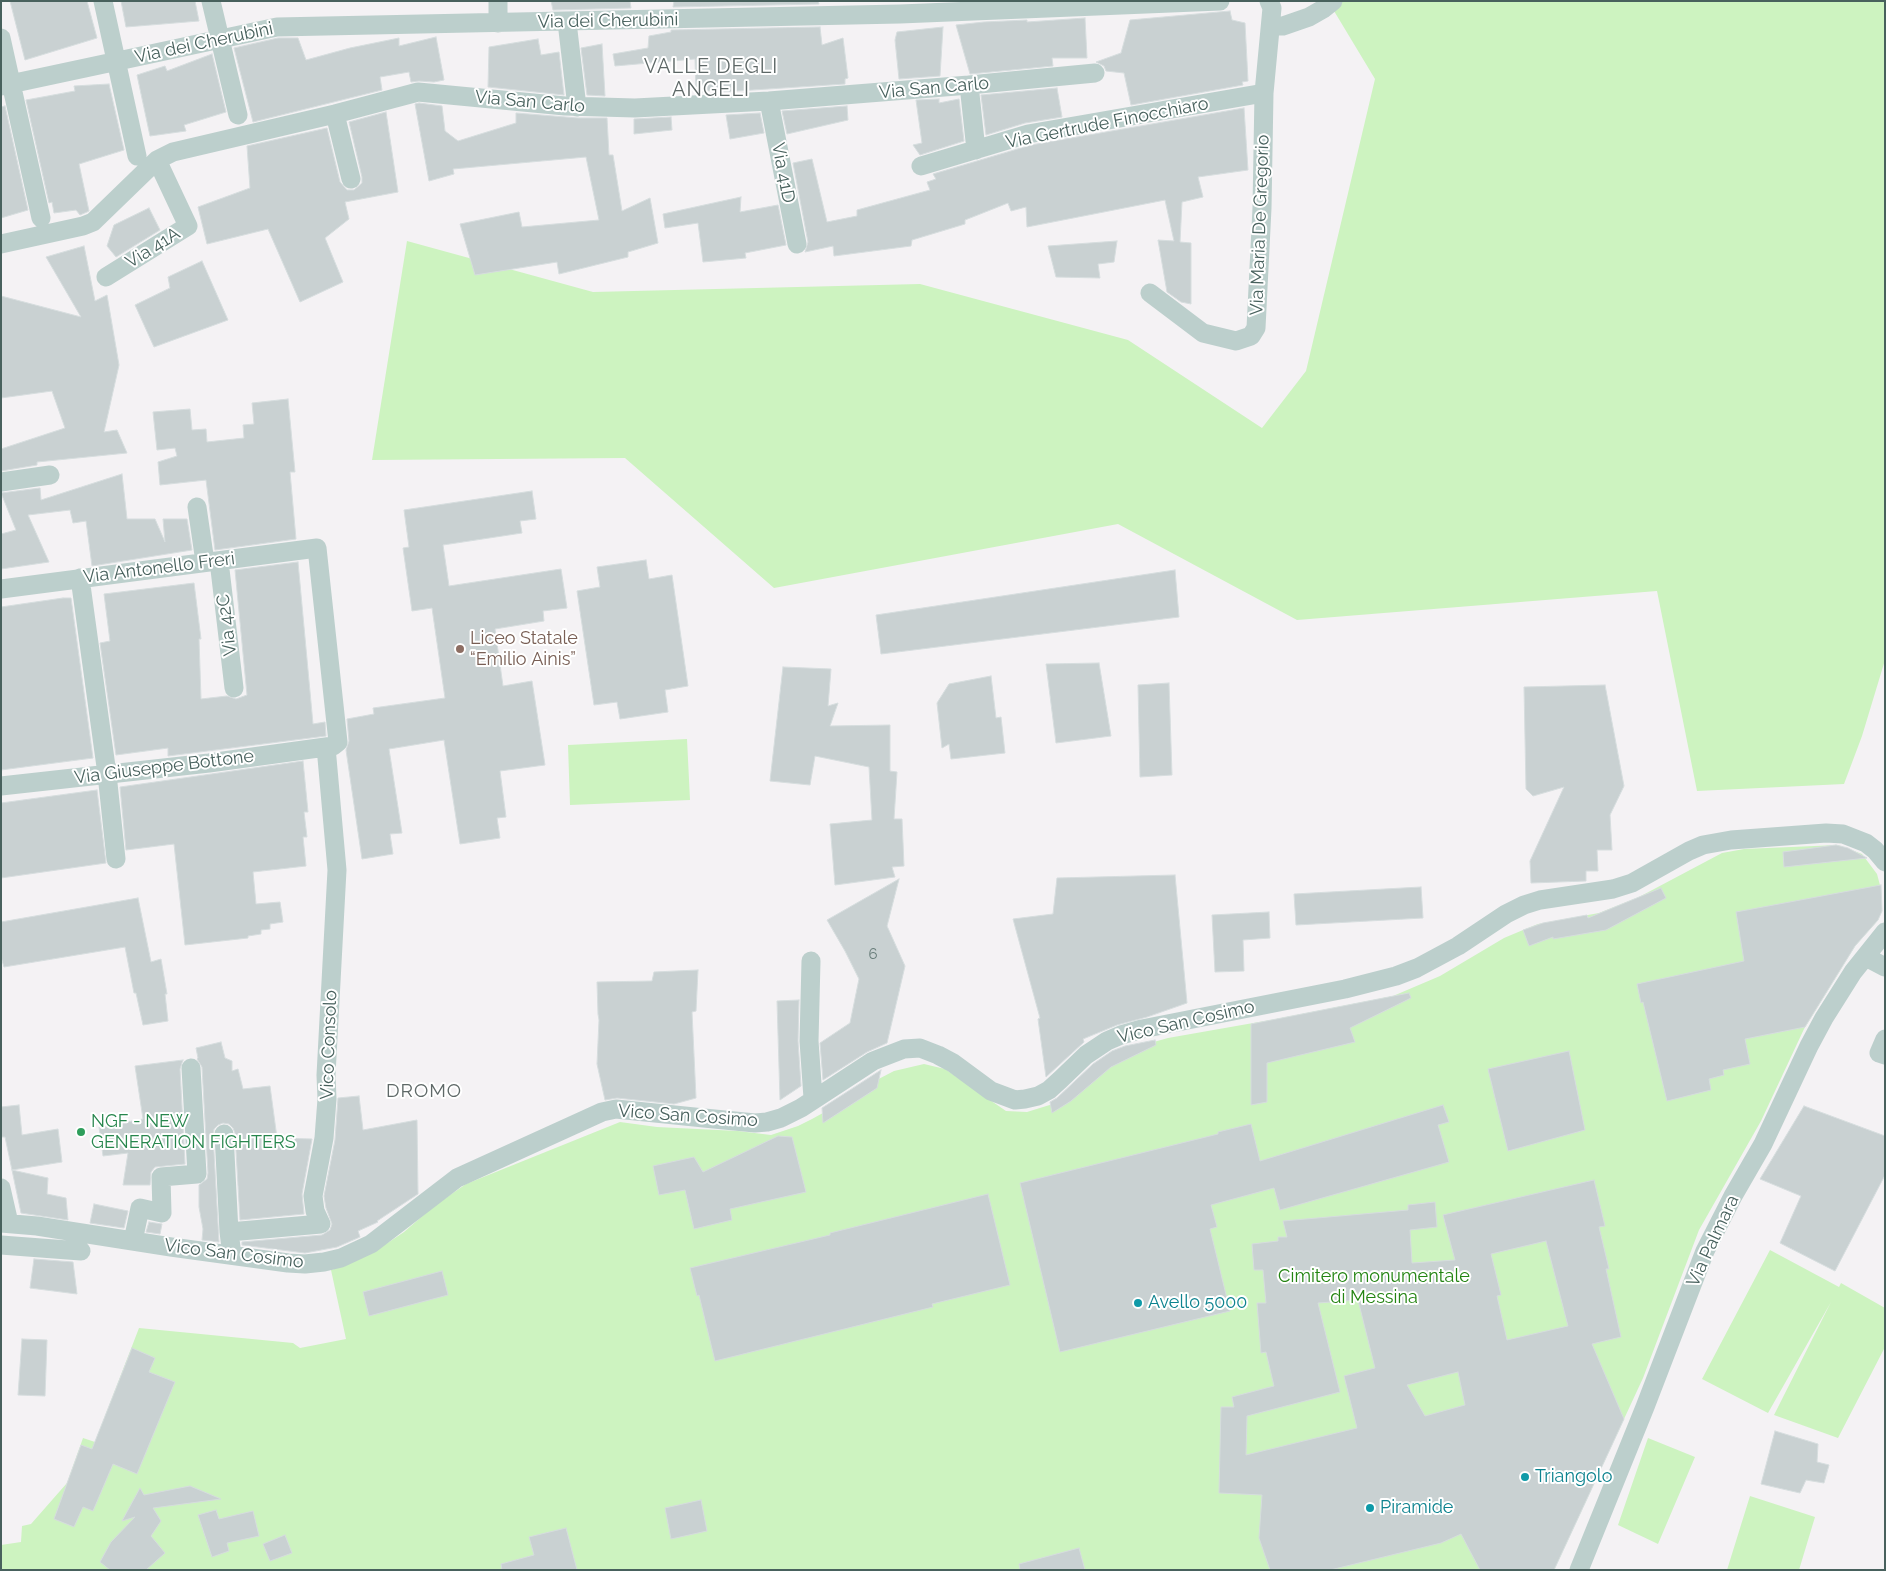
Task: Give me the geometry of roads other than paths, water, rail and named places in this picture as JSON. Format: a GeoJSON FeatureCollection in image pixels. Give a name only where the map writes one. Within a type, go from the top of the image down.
{"type":"FeatureCollection","features":[{"type":"Feature","properties":{"kind":"street"},"geometry":{"type":"LineString","coordinates":[[103,1],[138,156]]}},
{"type":"Feature","properties":{"kind":"street"},"geometry":{"type":"LineString","coordinates":[[211,1],[238,115]]}},
{"type":"Feature","properties":{"kind":"street"},"geometry":{"type":"LineString","coordinates":[[498,1],[498,23]]}},
{"type":"Feature","properties":{"kind":"street","name":"Via dei Cherubini"},"geometry":{"type":"LineString","coordinates":[[6,85],[277,27],[567,22],[899,8],[1220,1]]}},
{"type":"Feature","properties":{"kind":"street"},"geometry":{"type":"LineString","coordinates":[[1269,1],[1272,8],[1271,26],[1283,26],[1309,17],[1324,9],[1333,1]]}},
{"type":"Feature","properties":{"kind":"street"},"geometry":{"type":"LineString","coordinates":[[567,22],[577,107]]}},
{"type":"Feature","properties":{"kind":"street","name":"Via Maria De Gregorio"},"geometry":{"type":"LineString","coordinates":[[1150,293],[1203,333],[1236,341],[1251,336],[1256,328],[1262,208],[1264,93],[1271,26]]}},
{"type":"Feature","properties":{"kind":"street"},"geometry":{"type":"LineString","coordinates":[[1,38],[6,85],[41,218]]}},
{"type":"Feature","properties":{"kind":"street","name":"Via San Carlo"},"geometry":{"type":"LineString","coordinates":[[1,244],[83,226],[93,222],[157,160],[173,152],[335,114],[418,92],[577,107],[635,108],[769,101],[969,86],[1095,73]]}},
{"type":"Feature","properties":{"kind":"street"},"geometry":{"type":"LineString","coordinates":[[969,86],[976,150]]}},
{"type":"Feature","properties":{"kind":"street","name":"Via Gertrude Finocchiaro"},"geometry":{"type":"LineString","coordinates":[[921,166],[1028,134],[1264,93]]}},
{"type":"Feature","properties":{"kind":"street","name":"Via 41D"},"geometry":{"type":"LineString","coordinates":[[769,101],[798,244]]}},
{"type":"Feature","properties":{"kind":"street"},"geometry":{"type":"LineString","coordinates":[[335,114],[351,179]]}},
{"type":"Feature","properties":{"kind":"street","name":"Via 41A"},"geometry":{"type":"LineString","coordinates":[[106,277],[188,226],[157,160]]}},
{"type":"Feature","properties":{"kind":"street"},"geometry":{"type":"LineString","coordinates":[[1,482],[50,475]]}},
{"type":"Feature","properties":{"kind":"street","name":"Via 42C"},"geometry":{"type":"LineString","coordinates":[[198,507],[212,561],[234,688]]}},
{"type":"Feature","properties":{"kind":"street","name":"Via Antonello Freri"},"geometry":{"type":"LineString","coordinates":[[1,589],[317,548],[338,742],[333,746],[326,747]]}},
{"type":"Feature","properties":{"kind":"street"},"geometry":{"type":"LineString","coordinates":[[80,578],[107,774],[116,859]]}},
{"type":"Feature","properties":{"kind":"street","name":"Via Giuseppe Bottone"},"geometry":{"type":"LineString","coordinates":[[1,786],[209,763],[326,747]]}},
{"type":"Feature","properties":{"kind":"street","name":"Vico Consolo"},"geometry":{"type":"LineString","coordinates":[[229,1232],[322,1224],[315,1211],[313,1196],[324,1138],[327,1099],[326,1075],[337,870],[326,747]]}},
{"type":"Feature","properties":{"kind":"street","name":"Vico San Cosimo"},"geometry":{"type":"LineString","coordinates":[[5,1223],[288,1263],[306,1264],[341,1258],[384,1235],[457,1178],[602,1112],[616,1109],[746,1122],[768,1122],[801,1108],[813,1098],[873,1061],[904,1049],[920,1048],[953,1062],[991,1091],[1003,1097],[1015,1100],[1038,1096],[1060,1080],[1086,1054],[1121,1035],[1142,1029],[1345,989],[1396,976],[1417,968],[1458,946],[1506,914],[1524,905],[1540,900],[1613,889],[1632,883],[1689,850],[1719,841],[1826,833],[1843,834],[1866,843],[1885,862]]}},
{"type":"Feature","properties":{"kind":"street"},"geometry":{"type":"LineString","coordinates":[[1878,945],[1885,967]]}},
{"type":"Feature","properties":{"kind":"street","name":"Via Palmara"},"geometry":{"type":"LineString","coordinates":[[1579,1570],[1645,1407],[1705,1251],[1733,1196],[1763,1144],[1824,1018],[1853,972],[1878,945]]}},
{"type":"Feature","properties":{"kind":"street"},"geometry":{"type":"LineString","coordinates":[[811,961],[809,1041],[813,1098]]}},
{"type":"Feature","properties":{"kind":"street"},"geometry":{"type":"LineString","coordinates":[[1885,1040],[1879,1053],[1885,1055]]}},
{"type":"Feature","properties":{"kind":"street"},"geometry":{"type":"LineString","coordinates":[[133,1241],[140,1208],[162,1213],[160,1177],[197,1174],[191,1068]]}},
{"type":"Feature","properties":{"kind":"street"},"geometry":{"type":"LineString","coordinates":[[224,1134],[232,1255]]}},
{"type":"Feature","properties":{"kind":"street"},"geometry":{"type":"LineString","coordinates":[[1,1188],[5,1223]]}},
{"type":"Feature","properties":{"kind":"street"},"geometry":{"type":"LineString","coordinates":[[1,1245],[81,1252]]}},
{"type":"Feature","properties":{"kind":"place","name":"Liceo Statale “Emilio Ainis”"},"geometry":{"type":"Point","coordinates":[460,649]}},
{"type":"Feature","properties":{"kind":"place","name":"NGF - NEW GENERATION FIGHTERS"},"geometry":{"type":"Point","coordinates":[81,1132]}},
{"type":"Feature","properties":{"kind":"place","name":"Avello 5000"},"geometry":{"type":"Point","coordinates":[1138,1303]}},
{"type":"Feature","properties":{"kind":"place","name":"Triangolo"},"geometry":{"type":"Point","coordinates":[1525,1477]}},
{"type":"Feature","properties":{"kind":"place","name":"Piramide"},"geometry":{"type":"Point","coordinates":[1370,1508]}},
{"type":"Feature","properties":{"kind":"district","name":"VALLE DEGLI ANGELI"},"geometry":{"type":"Point","coordinates":[711,78]}},
{"type":"Feature","properties":{"kind":"district","name":"DROMO"},"geometry":{"type":"Point","coordinates":[424,1091]}},
{"type":"Feature","properties":{"kind":"park label","name":"Cimitero monumentale di Messina"},"geometry":{"type":"Point","coordinates":[1374,1287]}}]}
